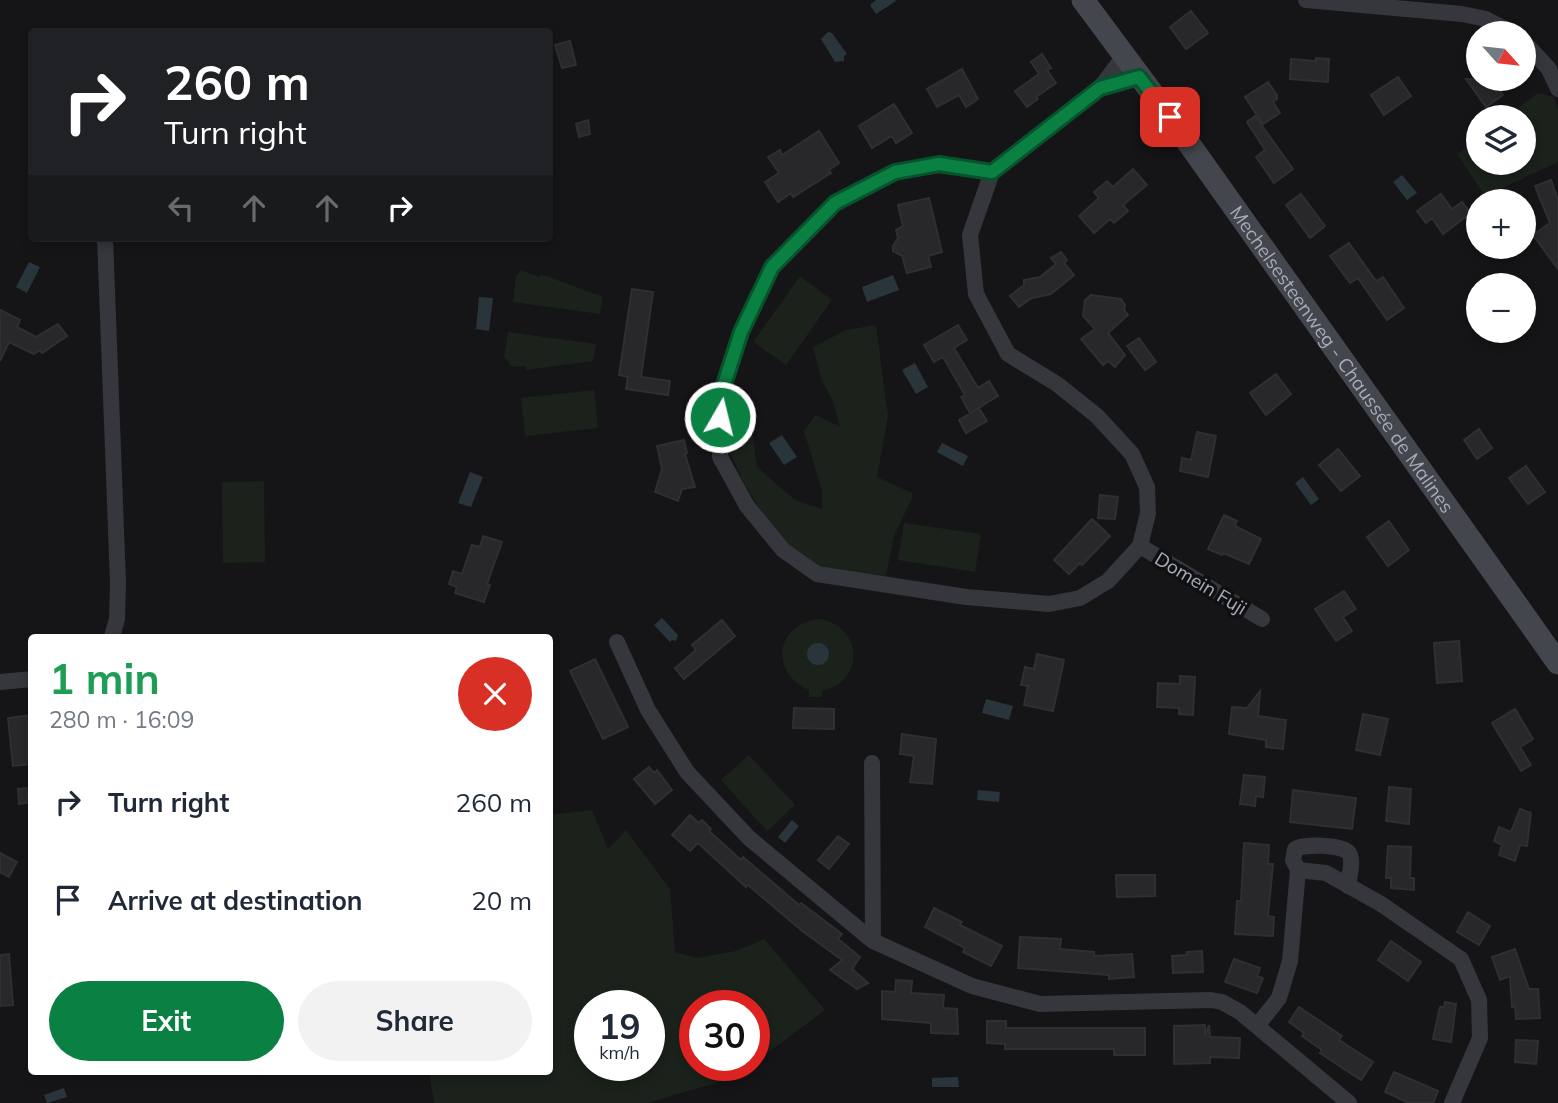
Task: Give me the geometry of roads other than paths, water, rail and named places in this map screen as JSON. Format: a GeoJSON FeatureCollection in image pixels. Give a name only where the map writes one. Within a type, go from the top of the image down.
{"type":"FeatureCollection","features":[{"type":"Feature","properties":{"kind":"main road","name":"Mechelsesteenweg - Chaussée de Malines"},"geometry":{"type":"LineString","coordinates":[[1083,0],[1170,117],[1558,663]]}},
{"type":"Feature","properties":{"kind":"street"},"geometry":{"type":"LineString","coordinates":[[1306,0],[1462,14],[1490,21]]}},
{"type":"Feature","properties":{"kind":"street"},"geometry":{"type":"LineString","coordinates":[[1536,55],[1549,69],[1558,89]]}},
{"type":"Feature","properties":{"kind":"street"},"geometry":{"type":"LineString","coordinates":[[992,172],[939,164],[895,172],[835,203],[772,267],[741,332],[720,397],[720,457],[747,506],[783,550],[817,574],[966,597],[1049,604],[1080,598],[1108,581],[1140,546],[1148,513],[1147,487],[1132,454],[1097,416],[1056,384],[1008,354],[976,294],[970,234],[992,172],[1100,88],[1124,56]]}},
{"type":"Feature","properties":{"kind":"street"},"geometry":{"type":"LineString","coordinates":[[1100,88],[1139,77]]}},
{"type":"Feature","properties":{"kind":"street"},"geometry":{"type":"LineString","coordinates":[[105,242],[118,569],[117,619],[113,634]]}},
{"type":"Feature","properties":{"kind":"street","name":"Domein Fuji"},"geometry":{"type":"LineString","coordinates":[[1140,546],[1262,619]]}},
{"type":"Feature","properties":{"kind":"street"},"geometry":{"type":"LineString","coordinates":[[617,642],[648,710],[687,772],[749,838],[873,941],[972,986],[1047,1005],[1211,1000],[1232,1007],[1349,1103]]}},
{"type":"Feature","properties":{"kind":"street"},"geometry":{"type":"LineString","coordinates":[[0,681],[28,678]]}},
{"type":"Feature","properties":{"kind":"street"},"geometry":{"type":"LineString","coordinates":[[872,763],[873,941]]}},
{"type":"Feature","properties":{"kind":"street"},"geometry":{"type":"LineString","coordinates":[[1257,1026],[1279,998],[1290,961],[1298,870],[1293,860],[1295,849],[1302,846],[1343,848],[1349,853],[1351,860],[1348,886]]}},
{"type":"Feature","properties":{"kind":"street"},"geometry":{"type":"LineString","coordinates":[[1298,870],[1326,873],[1381,904],[1461,959],[1479,1000],[1480,1038],[1452,1103]]}}]}
